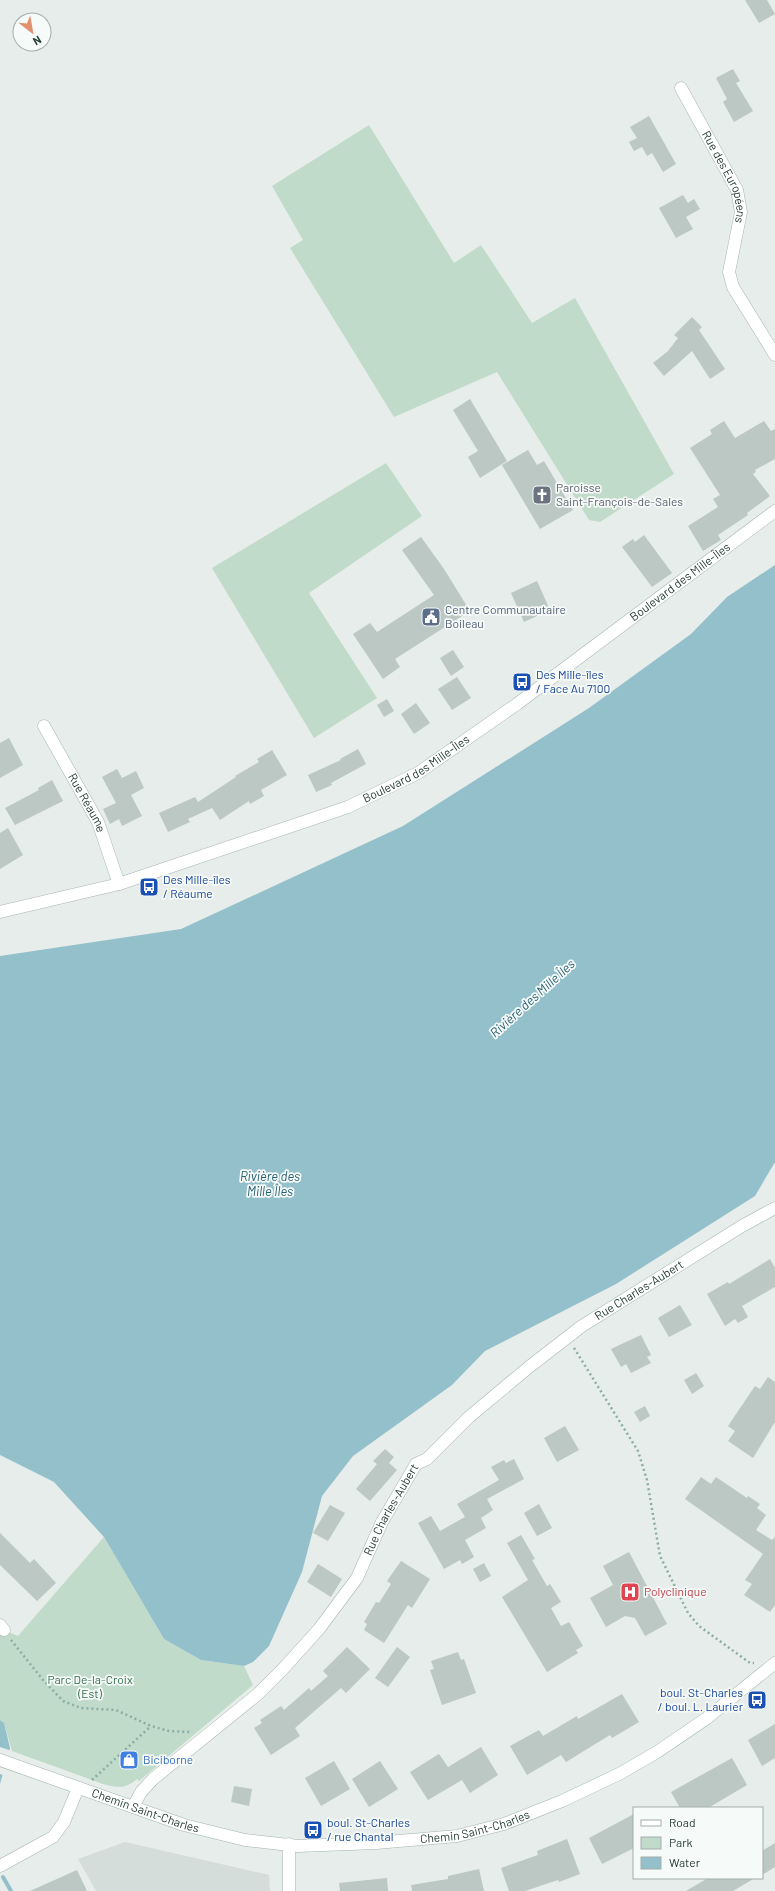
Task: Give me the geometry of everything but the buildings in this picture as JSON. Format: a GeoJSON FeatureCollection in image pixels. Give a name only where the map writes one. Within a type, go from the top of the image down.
{"type":"FeatureCollection","features":[{"type":"Feature","properties":{"kind":"street","name":"Rue des Européens"},"geometry":{"type":"LineString","coordinates":[[681,88],[737,190],[740,212],[729,272],[733,286],[775,355]]}},
{"type":"Feature","properties":{"kind":"street","name":"Boulevard des Mille-Îles"},"geometry":{"type":"LineString","coordinates":[[0,912],[119,884],[348,807],[418,773],[517,704],[775,511]]}},
{"type":"Feature","properties":{"kind":"street","name":"Rue Réaume"},"geometry":{"type":"LineString","coordinates":[[44,726],[98,822],[119,884]]}},
{"type":"Feature","properties":{"kind":"street","name":"Rue Charles-Aubert"},"geometry":{"type":"LineString","coordinates":[[133,1807],[141,1792],[153,1779],[258,1694],[319,1629],[357,1578],[382,1522],[416,1464],[427,1459],[475,1412],[529,1367],[596,1317],[749,1222],[775,1208]]}},
{"type":"Feature","properties":{"kind":"street","name":"Chemin Saint-Charles"},"geometry":{"type":"LineString","coordinates":[[0,1760],[214,1834],[246,1840],[298,1846],[396,1842],[457,1836],[504,1824],[588,1789],[640,1762],[707,1718],[775,1663]]}},
{"type":"Feature","properties":{"kind":"street"},"geometry":{"type":"LineString","coordinates":[[0,1866],[53,1837],[64,1822],[78,1788]]}},
{"type":"Feature","properties":{"kind":"street"},"geometry":{"type":"LineString","coordinates":[[289,1844],[289,1891]]}},
{"type":"Feature","properties":{"kind":"path"},"geometry":{"type":"LineString","coordinates":[[568,1338],[638,1451],[647,1480],[660,1556],[688,1613],[699,1626],[750,1663],[775,1663]]}},
{"type":"Feature","properties":{"kind":"path"},"geometry":{"type":"LineString","coordinates":[[2,1627],[43,1680],[63,1701],[81,1708],[116,1710],[150,1726],[169,1731],[208,1734]]}},
{"type":"Feature","properties":{"kind":"path"},"geometry":{"type":"LineString","coordinates":[[90,1781],[150,1726]]}},
{"type":"Feature","properties":{"kind":"shaded area"},"geometry":{"type":"Polygon","coordinates":[[[125,1842],[269,1875],[270,1891],[96,1891],[78,1859],[125,1842]]]}},
{"type":"Feature","properties":{"kind":"green space"},"geometry":{"type":"Polygon","coordinates":[[[369,125],[454,263],[481,245],[532,323],[575,298],[674,474],[600,522],[589,520],[497,372],[394,417],[290,248],[303,240],[272,186],[369,125]]]}},
{"type":"Feature","properties":{"kind":"green space"},"geometry":{"type":"Polygon","coordinates":[[[386,463],[422,516],[309,593],[377,698],[314,738],[212,568],[386,463]]]}},
{"type":"Feature","properties":{"kind":"green space","name":"Parc De-la-Croix (Est)"},"geometry":{"type":"Polygon","coordinates":[[[104,1537],[164,1639],[201,1660],[244,1666],[253,1685],[139,1781],[137,1779],[129,1785],[121,1787],[103,1784],[12,1751],[4,1723],[0,1720],[0,1635],[4,1630],[18,1636],[104,1537]]]}},
{"type":"Feature","properties":{"kind":"water","name":"Rivière des Mille Îles"},"geometry":{"type":"Polygon","coordinates":[[[775,565],[775,1162],[755,1196],[616,1284],[485,1351],[452,1385],[353,1456],[322,1496],[302,1572],[269,1646],[253,1662],[244,1666],[201,1660],[164,1639],[104,1537],[54,1482],[0,1455],[0,956],[181,929],[403,826],[589,708],[691,634],[727,597],[775,565]]]}},
{"type":"Feature","properties":{"kind":"water"},"geometry":{"type":"Polygon","coordinates":[[[0,1720],[4,1723],[10,1748],[0,1784],[0,1720]]]}},
{"type":"Feature","properties":{"kind":"pier"},"geometry":{"type":"Polygon","coordinates":[[[0,1747],[12,1751],[5,1776],[0,1774],[0,1747]]]}},
{"type":"Feature","properties":{"kind":"waterway"},"geometry":{"type":"LineString","coordinates":[[3,1877],[11,1891]]}},
{"type":"Feature","properties":{"kind":"place","name":"Paroisse Saint-François-de-Sales"},"geometry":{"type":"Point","coordinates":[542,495]}},
{"type":"Feature","properties":{"kind":"place","name":"Centre Communautaire Boileau"},"geometry":{"type":"Point","coordinates":[431,617]}},
{"type":"Feature","properties":{"kind":"place","name":"Des Mille-îles / Face Au 7100"},"geometry":{"type":"Point","coordinates":[522,682]}},
{"type":"Feature","properties":{"kind":"place","name":"Des Mille-îles / Réaume"},"geometry":{"type":"Point","coordinates":[149,887]}},
{"type":"Feature","properties":{"kind":"place","name":"Polyclinique"},"geometry":{"type":"Point","coordinates":[630,1592]}},
{"type":"Feature","properties":{"kind":"place","name":"boul. St-Charles / boul. L. Laurier"},"geometry":{"type":"Point","coordinates":[757,1700]}},
{"type":"Feature","properties":{"kind":"place","name":"Biciborne"},"geometry":{"type":"Point","coordinates":[129,1760]}},
{"type":"Feature","properties":{"kind":"place","name":"boul. St-Charles / rue Chantal"},"geometry":{"type":"Point","coordinates":[313,1830]}}]}
